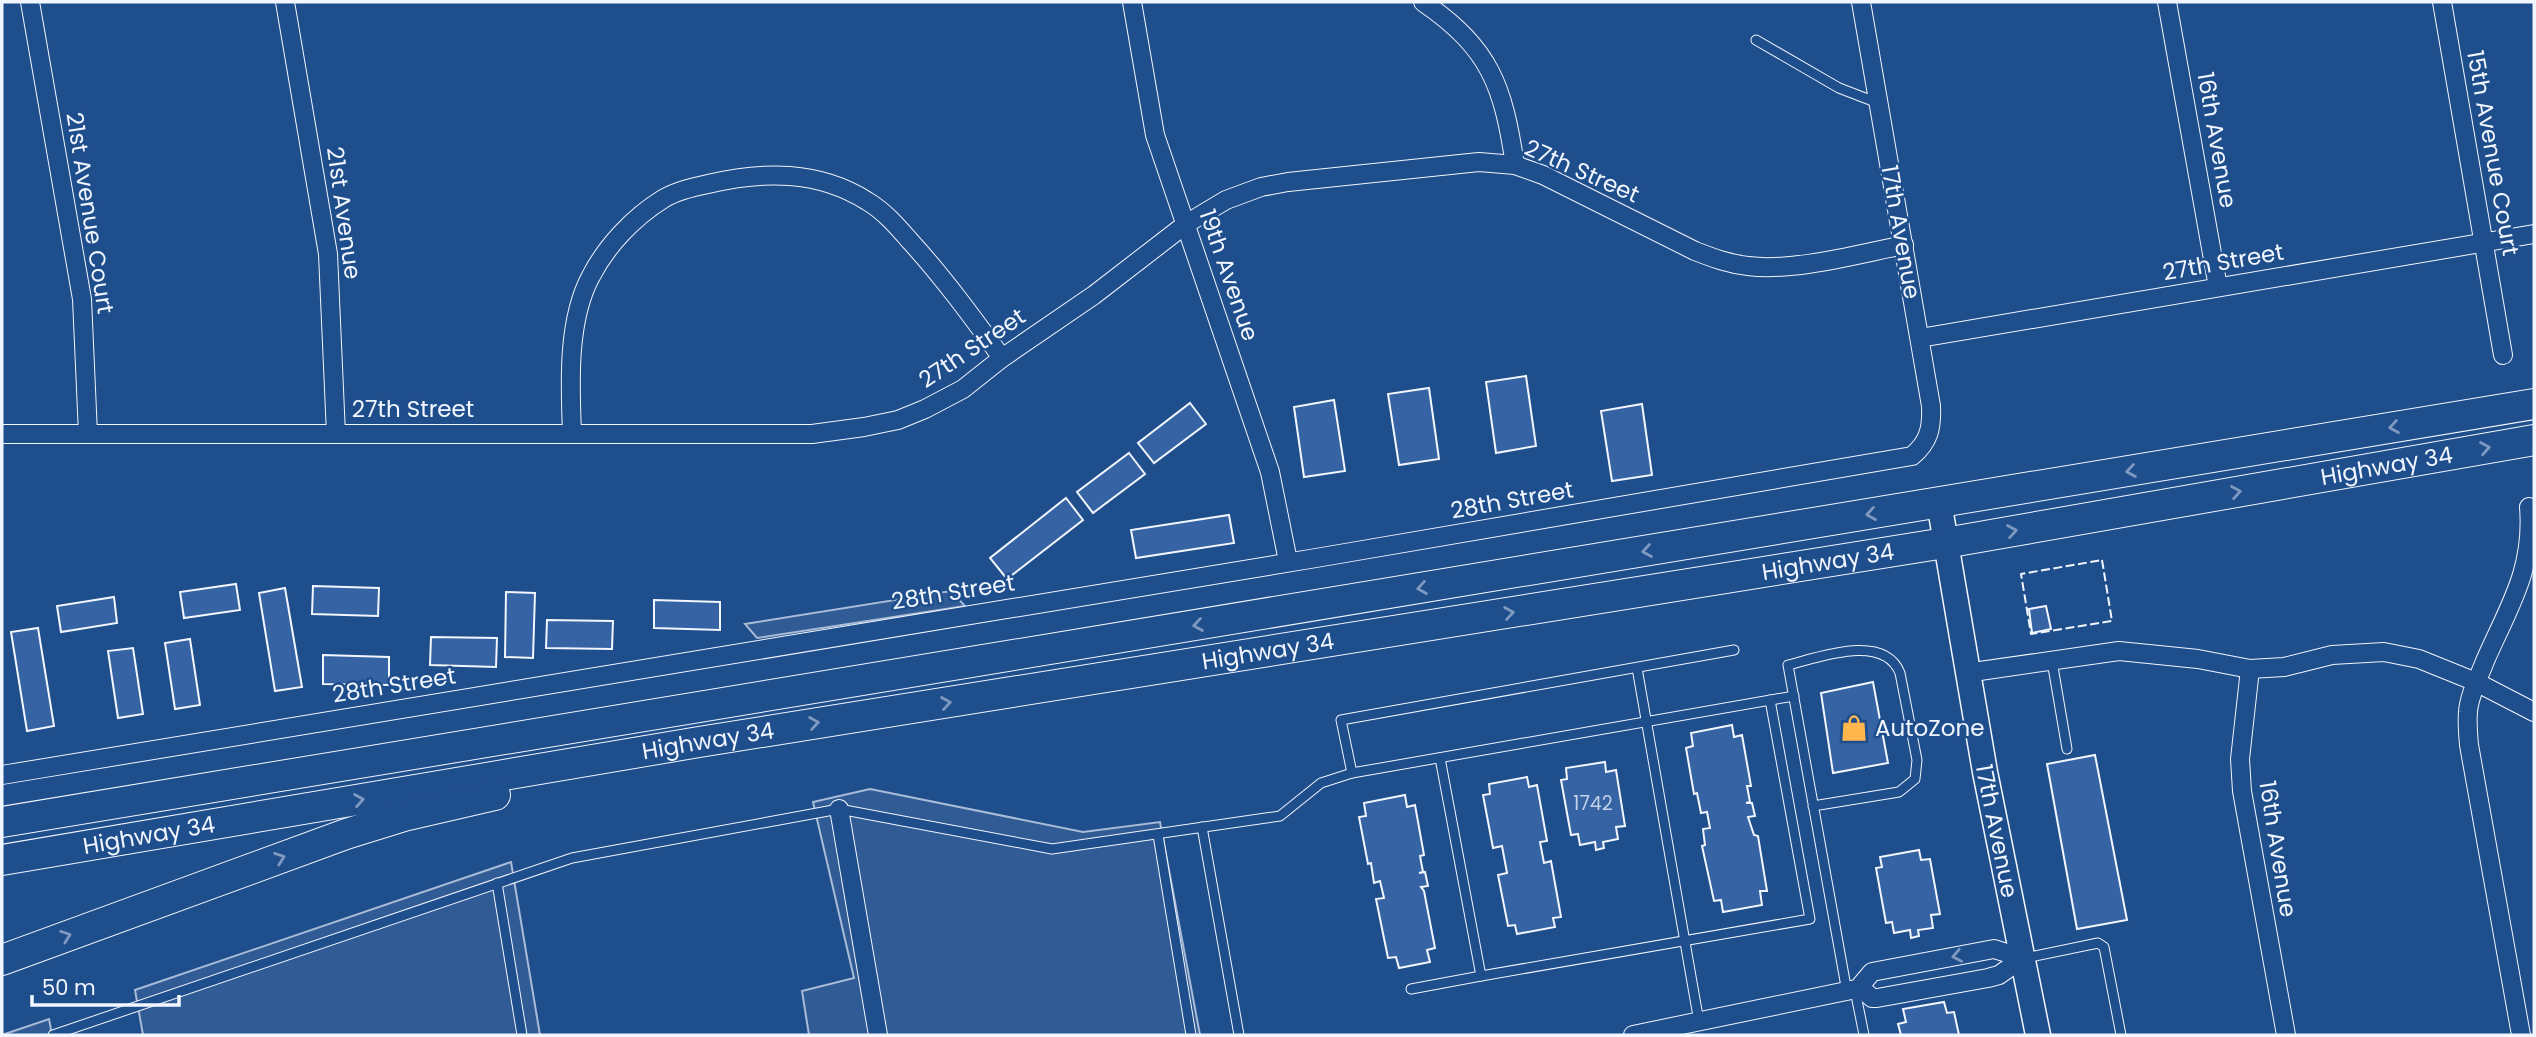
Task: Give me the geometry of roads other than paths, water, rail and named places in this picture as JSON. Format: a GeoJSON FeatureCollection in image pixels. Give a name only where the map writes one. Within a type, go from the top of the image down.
{"type":"FeatureCollection","features":[{"type":"Feature","properties":{"kind":"highway","name":"Highway 34"},"geometry":{"type":"LineString","coordinates":[[2,822],[2534,404]]}},
{"type":"Feature","properties":{"kind":"highway","name":"Highway 34"},"geometry":{"type":"LineString","coordinates":[[2,860],[699,742],[1945,543],[2534,440]]}},
{"type":"Feature","properties":{"kind":"highway"},"geometry":{"type":"LineString","coordinates":[[2,960],[346,834],[404,816],[571,778],[699,742]]}},
{"type":"Feature","properties":{"kind":"main road","name":"17th Avenue"},"geometry":{"type":"LineString","coordinates":[[1939,502],[1966,673],[2038,1035]]}},
{"type":"Feature","properties":{"kind":"street","name":"21st Avenue Court"},"geometry":{"type":"LineString","coordinates":[[30,2],[82,299],[88,434]]}},
{"type":"Feature","properties":{"kind":"street"},"geometry":{"type":"LineString","coordinates":[[285,2],[291,2]]}},
{"type":"Feature","properties":{"kind":"street","name":"21st Avenue"},"geometry":{"type":"LineString","coordinates":[[285,2],[328,254],[336,434]]}},
{"type":"Feature","properties":{"kind":"street","name":"19th Avenue"},"geometry":{"type":"LineString","coordinates":[[1132,2],[1155,135],[1270,472],[1288,561]]}},
{"type":"Feature","properties":{"kind":"street"},"geometry":{"type":"LineString","coordinates":[[1423,2],[1464,34],[1489,68],[1507,113],[1515,165]]}},
{"type":"Feature","properties":{"kind":"street","name":"17th Avenue"},"geometry":{"type":"LineString","coordinates":[[1861,2],[1930,398],[1932,421],[1929,435],[1923,447],[1912,456]]}},
{"type":"Feature","properties":{"kind":"street","name":"16th Avenue"},"geometry":{"type":"LineString","coordinates":[[2167,2],[2218,287]]}},
{"type":"Feature","properties":{"kind":"street","name":"15th Avenue Court"},"geometry":{"type":"LineString","coordinates":[[2442,2],[2503,355]]}},
{"type":"Feature","properties":{"kind":"street","name":"27th Street"},"geometry":{"type":"LineString","coordinates":[[2,433],[811,434],[864,427],[898,420],[963,388],[1094,295],[1186,224],[1244,192],[1288,182],[1479,162],[1515,165],[1543,175],[1718,260],[1749,266],[1782,266],[1903,246]]}},
{"type":"Feature","properties":{"kind":"street"},"geometry":{"type":"LineString","coordinates":[[572,433],[571,349],[590,276],[620,234],[665,197],[740,176],[768,174],[825,182],[847,189],[869,202],[888,216],[917,249],[1002,358]]}},
{"type":"Feature","properties":{"kind":"street","name":"27th Street"},"geometry":{"type":"LineString","coordinates":[[1920,338],[2534,234]]}},
{"type":"Feature","properties":{"kind":"street","name":"28th Street"},"geometry":{"type":"LineString","coordinates":[[4,770],[1288,561],[1912,456]]}},
{"type":"Feature","properties":{"kind":"street"},"geometry":{"type":"LineString","coordinates":[[2521,1035],[2469,745],[2468,711],[2476,682],[2516,594],[2527,561],[2531,529],[2529,507]]}},
{"type":"Feature","properties":{"kind":"street"},"geometry":{"type":"LineString","coordinates":[[1966,673],[2119,650],[2198,659],[2250,669],[2284,667],[2332,655],[2384,652],[2419,659],[2476,682],[2534,712]]}},
{"type":"Feature","properties":{"kind":"street","name":"16th Avenue"},"geometry":{"type":"LineString","coordinates":[[2250,669],[2241,760],[2242,791],[2286,1035]]}},
{"type":"Feature","properties":{"kind":"street"},"geometry":{"type":"LineString","coordinates":[[839,810],[878,1035]]}},
{"type":"Feature","properties":{"kind":"street"},"geometry":{"type":"LineString","coordinates":[[1633,1035],[1665,1032],[1699,1022],[1854,990],[1872,972],[1994,948],[2023,958]]}},
{"type":"Feature","properties":{"kind":"street"},"geometry":{"type":"LineString","coordinates":[[1854,990],[1875,999],[1997,976],[2023,958]]}},
{"type":"Feature","properties":{"kind":"lane"},"geometry":{"type":"LineString","coordinates":[[1756,40],[1839,88],[1878,103]]}},
{"type":"Feature","properties":{"kind":"lane"},"geometry":{"type":"LineString","coordinates":[[1352,773],[1341,720],[1734,650]]}},
{"type":"Feature","properties":{"kind":"lane"},"geometry":{"type":"LineString","coordinates":[[1813,806],[1899,792],[1915,779],[1917,760],[1900,673],[1889,656],[1877,651],[1851,651],[1788,665],[1813,806],[1864,1035]]}},
{"type":"Feature","properties":{"kind":"lane"},"geometry":{"type":"LineString","coordinates":[[2052,660],[2067,749]]}},
{"type":"Feature","properties":{"kind":"lane"},"geometry":{"type":"LineString","coordinates":[[1637,668],[1699,1022]]}},
{"type":"Feature","properties":{"kind":"lane"},"geometry":{"type":"LineString","coordinates":[[53,1035],[572,858],[839,810],[1052,849],[1158,835],[1280,816],[1321,783],[1352,773],[1794,696]]}},
{"type":"Feature","properties":{"kind":"lane"},"geometry":{"type":"LineString","coordinates":[[1411,989],[1810,919],[1770,700]]}},
{"type":"Feature","properties":{"kind":"lane"},"geometry":{"type":"LineString","coordinates":[[1440,758],[1481,976]]}},
{"type":"Feature","properties":{"kind":"lane"},"geometry":{"type":"LineString","coordinates":[[1202,827],[1239,1035]]}},
{"type":"Feature","properties":{"kind":"lane"},"geometry":{"type":"LineString","coordinates":[[1158,835],[1191,1035]]}},
{"type":"Feature","properties":{"kind":"lane"},"geometry":{"type":"LineString","coordinates":[[497,883],[522,1035]]}},
{"type":"Feature","properties":{"kind":"lane"},"geometry":{"type":"LineString","coordinates":[[2023,958],[2098,943],[2104,947],[2121,1035]]}},
{"type":"Feature","properties":{"kind":"place","name":"AutoZone"},"geometry":{"type":"Point","coordinates":[1854,728]}}]}
